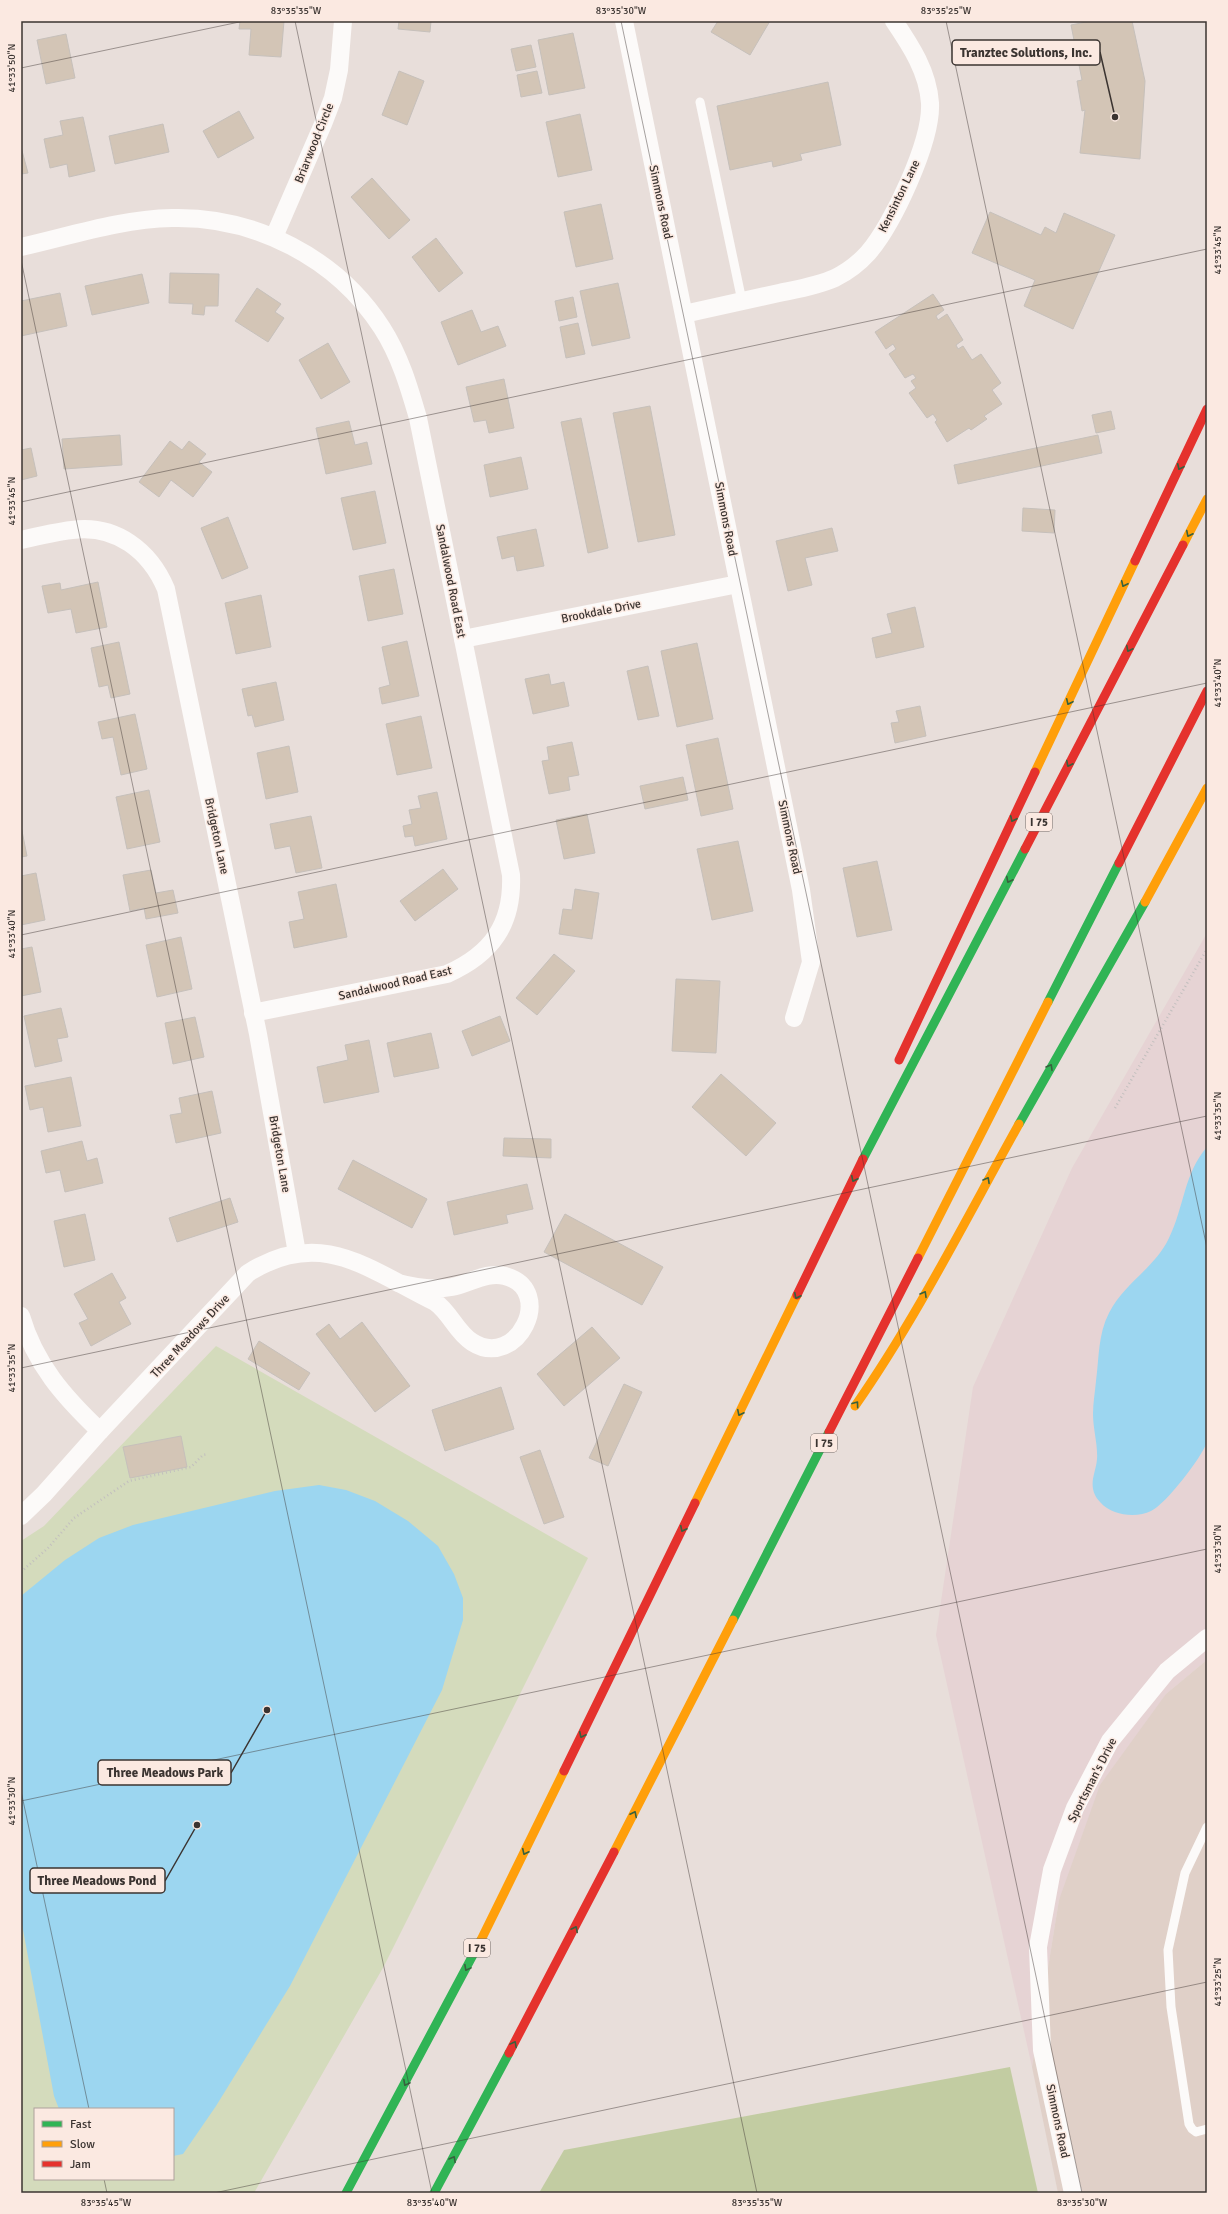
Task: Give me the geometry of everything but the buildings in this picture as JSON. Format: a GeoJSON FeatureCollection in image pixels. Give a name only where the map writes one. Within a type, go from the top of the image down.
{"type":"FeatureCollection","features":[{"type":"Feature","properties":{"kind":"highway"},"geometry":{"type":"LineString","coordinates":[[1197,432],[1207,409]]}},
{"type":"Feature","properties":{"kind":"highway"},"geometry":{"type":"LineString","coordinates":[[893,1072],[1207,412]]}},
{"type":"Feature","properties":{"kind":"highway","name":"I 75"},"geometry":{"type":"LineString","coordinates":[[346,2193],[393,2108],[495,1913],[871,1144],[1207,499]]}},
{"type":"Feature","properties":{"kind":"highway","name":"I 75"},"geometry":{"type":"LineString","coordinates":[[434,2193],[570,1939],[1207,691]]}},
{"type":"Feature","properties":{"kind":"highway"},"geometry":{"type":"LineString","coordinates":[[816,1458],[879,1371],[1155,885],[1207,788]]}},
{"type":"Feature","properties":{"kind":"highway"},"geometry":{"type":"LineString","coordinates":[[871,1144],[879,1107]]}},
{"type":"Feature","properties":{"kind":"street","name":"Briarwood Circle"},"geometry":{"type":"LineString","coordinates":[[274,237],[323,124],[332,98],[339,70],[343,21]]}},
{"type":"Feature","properties":{"kind":"street","name":"Simmons Road"},"geometry":{"type":"LineString","coordinates":[[624,21],[801,890],[810,962],[794,1018]]}},
{"type":"Feature","properties":{"kind":"street","name":"Kensinton Lane"},"geometry":{"type":"LineString","coordinates":[[684,314],[821,284],[835,278],[859,262],[869,251],[885,227],[919,156],[929,119],[929,96],[924,74],[910,46],[894,21]]}},
{"type":"Feature","properties":{"kind":"street","name":"Sandalwood Road East"},"geometry":{"type":"LineString","coordinates":[[21,247],[144,220],[172,218],[227,222],[274,237],[304,252],[348,286],[382,328],[396,353],[406,378],[418,418],[511,875],[510,903],[501,930],[484,952],[460,968],[447,974],[254,1013]]}},
{"type":"Feature","properties":{"kind":"street","name":"Bridgeton Lane"},"geometry":{"type":"LineString","coordinates":[[21,540],[73,529],[103,531],[130,543],[152,563],[160,575],[166,589],[254,1013],[280,1147],[297,1253]]}},
{"type":"Feature","properties":{"kind":"street","name":"Brookdale Drive"},"geometry":{"type":"LineString","coordinates":[[463,639],[738,584]]}},
{"type":"Feature","properties":{"kind":"street","name":"Three Meadows Drive"},"geometry":{"type":"LineString","coordinates":[[21,1516],[44,1494],[100,1431],[248,1273],[267,1262],[297,1253],[319,1252],[339,1255],[398,1283],[442,1307],[465,1336],[472,1342],[491,1348],[515,1341],[522,1333],[529,1314],[529,1302],[522,1285],[505,1276],[484,1277],[452,1287],[440,1288],[422,1289],[398,1283]]}},
{"type":"Feature","properties":{"kind":"street"},"geometry":{"type":"LineString","coordinates":[[21,1316],[34,1351],[48,1375],[66,1397],[100,1431]]}},
{"type":"Feature","properties":{"kind":"street","name":"Sportsman's Drive"},"geometry":{"type":"LineString","coordinates":[[1042,2050],[1038,1947],[1052,1870],[1075,1808],[1110,1741],[1167,1671],[1207,1638]]}},
{"type":"Feature","properties":{"kind":"street","name":"Simmons Road"},"geometry":{"type":"LineString","coordinates":[[1042,2050],[1073,2193]]}},
{"type":"Feature","properties":{"kind":"lane"},"geometry":{"type":"LineString","coordinates":[[700,102],[742,301]]}},
{"type":"Feature","properties":{"kind":"lane"},"geometry":{"type":"LineString","coordinates":[[1207,1827],[1185,1873],[1168,1950],[1171,2007],[1189,2124],[1196,2132],[1207,2129]]}},
{"type":"Feature","properties":{"kind":"path"},"geometry":{"type":"LineString","coordinates":[[1115,1108],[1207,949]]}},
{"type":"Feature","properties":{"kind":"path"},"geometry":{"type":"LineString","coordinates":[[21,1572],[48,1548],[74,1518],[129,1481],[192,1467],[204,1455],[208,1454]]}},
{"type":"Feature","properties":{"kind":"shaded area"},"geometry":{"type":"Polygon","coordinates":[[[1207,933],[1207,1660],[1166,1694],[1059,1900],[1032,2067],[936,1635],[973,1387],[1072,1168],[1207,933]]]}},
{"type":"Feature","properties":{"kind":"shaded area"},"geometry":{"type":"Polygon","coordinates":[[[1207,1660],[1207,2193],[1058,2193],[1032,2067],[1059,1900],[1100,1785],[1166,1694],[1207,1660]]]}},
{"type":"Feature","properties":{"kind":"green space"},"geometry":{"type":"Polygon","coordinates":[[[216,1346],[588,1558],[384,1966],[254,2193],[21,2193],[21,1541],[44,1526],[216,1346]]]}},
{"type":"Feature","properties":{"kind":"green space"},"geometry":{"type":"Polygon","coordinates":[[[1010,2067],[1038,2193],[539,2193],[564,2150],[1010,2067]]]}},
{"type":"Feature","properties":{"kind":"water"},"geometry":{"type":"Polygon","coordinates":[[[1207,1147],[1207,1442],[1204,1449],[1183,1480],[1158,1507],[1143,1514],[1133,1515],[1119,1513],[1109,1509],[1101,1503],[1093,1490],[1093,1477],[1097,1454],[1093,1406],[1103,1329],[1105,1321],[1115,1302],[1163,1249],[1174,1227],[1193,1168],[1207,1147]]]}},
{"type":"Feature","properties":{"kind":"water"},"geometry":{"type":"Polygon","coordinates":[[[319,1485],[346,1490],[375,1501],[408,1521],[438,1546],[454,1574],[463,1598],[463,1620],[442,1690],[290,1986],[216,2106],[183,2154],[174,2156],[174,2108],[59,2108],[54,2096],[21,1919],[21,1596],[65,1560],[99,1538],[133,1525],[275,1491],[319,1485]]]}},
{"type":"Feature","properties":{"kind":"traffic: fast"},"geometry":{"type":"LineString","coordinates":[[863,1159],[1025,849]]}},
{"type":"Feature","properties":{"kind":"traffic: fast"},"geometry":{"type":"LineString","coordinates":[[1048,1002],[1119,863]]}},
{"type":"Feature","properties":{"kind":"traffic: fast"},"geometry":{"type":"LineString","coordinates":[[1019,1124],[1145,902]]}},
{"type":"Feature","properties":{"kind":"traffic: fast"},"geometry":{"type":"LineString","coordinates":[[733,1620],[829,1432]]}},
{"type":"Feature","properties":{"kind":"traffic: fast"},"geometry":{"type":"LineString","coordinates":[[346,2193],[481,1940]]}},
{"type":"Feature","properties":{"kind":"traffic: fast"},"geometry":{"type":"LineString","coordinates":[[434,2193],[509,2053]]}},
{"type":"Feature","properties":{"kind":"traffic: slow"},"geometry":{"type":"LineString","coordinates":[[1183,545],[1207,499]]}},
{"type":"Feature","properties":{"kind":"traffic: slow"},"geometry":{"type":"LineString","coordinates":[[1035,772],[1135,561]]}},
{"type":"Feature","properties":{"kind":"traffic: slow"},"geometry":{"type":"LineString","coordinates":[[1145,902],[1207,788]]}},
{"type":"Feature","properties":{"kind":"traffic: slow"},"geometry":{"type":"LineString","coordinates":[[918,1258],[1048,1002]]}},
{"type":"Feature","properties":{"kind":"traffic: slow"},"geometry":{"type":"LineString","coordinates":[[855,1406],[878,1372],[920,1303],[1019,1124]]}},
{"type":"Feature","properties":{"kind":"traffic: slow"},"geometry":{"type":"LineString","coordinates":[[695,1503],[797,1295]]}},
{"type":"Feature","properties":{"kind":"traffic: slow"},"geometry":{"type":"LineString","coordinates":[[614,1852],[733,1620]]}},
{"type":"Feature","properties":{"kind":"traffic: slow"},"geometry":{"type":"LineString","coordinates":[[481,1940],[564,1771]]}},
{"type":"Feature","properties":{"kind":"traffic: jam"},"geometry":{"type":"LineString","coordinates":[[1135,561],[1207,409]]}},
{"type":"Feature","properties":{"kind":"traffic: jam"},"geometry":{"type":"LineString","coordinates":[[1025,849],[1183,545]]}},
{"type":"Feature","properties":{"kind":"traffic: jam"},"geometry":{"type":"LineString","coordinates":[[1119,863],[1207,691]]}},
{"type":"Feature","properties":{"kind":"traffic: jam"},"geometry":{"type":"LineString","coordinates":[[899,1060],[1035,772]]}},
{"type":"Feature","properties":{"kind":"traffic: jam"},"geometry":{"type":"LineString","coordinates":[[797,1295],[863,1159]]}},
{"type":"Feature","properties":{"kind":"traffic: jam"},"geometry":{"type":"LineString","coordinates":[[829,1432],[918,1258]]}},
{"type":"Feature","properties":{"kind":"traffic: jam"},"geometry":{"type":"LineString","coordinates":[[564,1771],[695,1503]]}},
{"type":"Feature","properties":{"kind":"traffic: jam"},"geometry":{"type":"LineString","coordinates":[[509,2053],[614,1852]]}},
{"type":"Feature","properties":{"kind":"place","name":"Tranztec Solutions, Inc."},"geometry":{"type":"Point","coordinates":[1115,117]}},
{"type":"Feature","properties":{"kind":"place","name":"Three Meadows Park"},"geometry":{"type":"Point","coordinates":[267,1710]}},
{"type":"Feature","properties":{"kind":"place","name":"Three Meadows Pond"},"geometry":{"type":"Point","coordinates":[197,1825]}}]}
